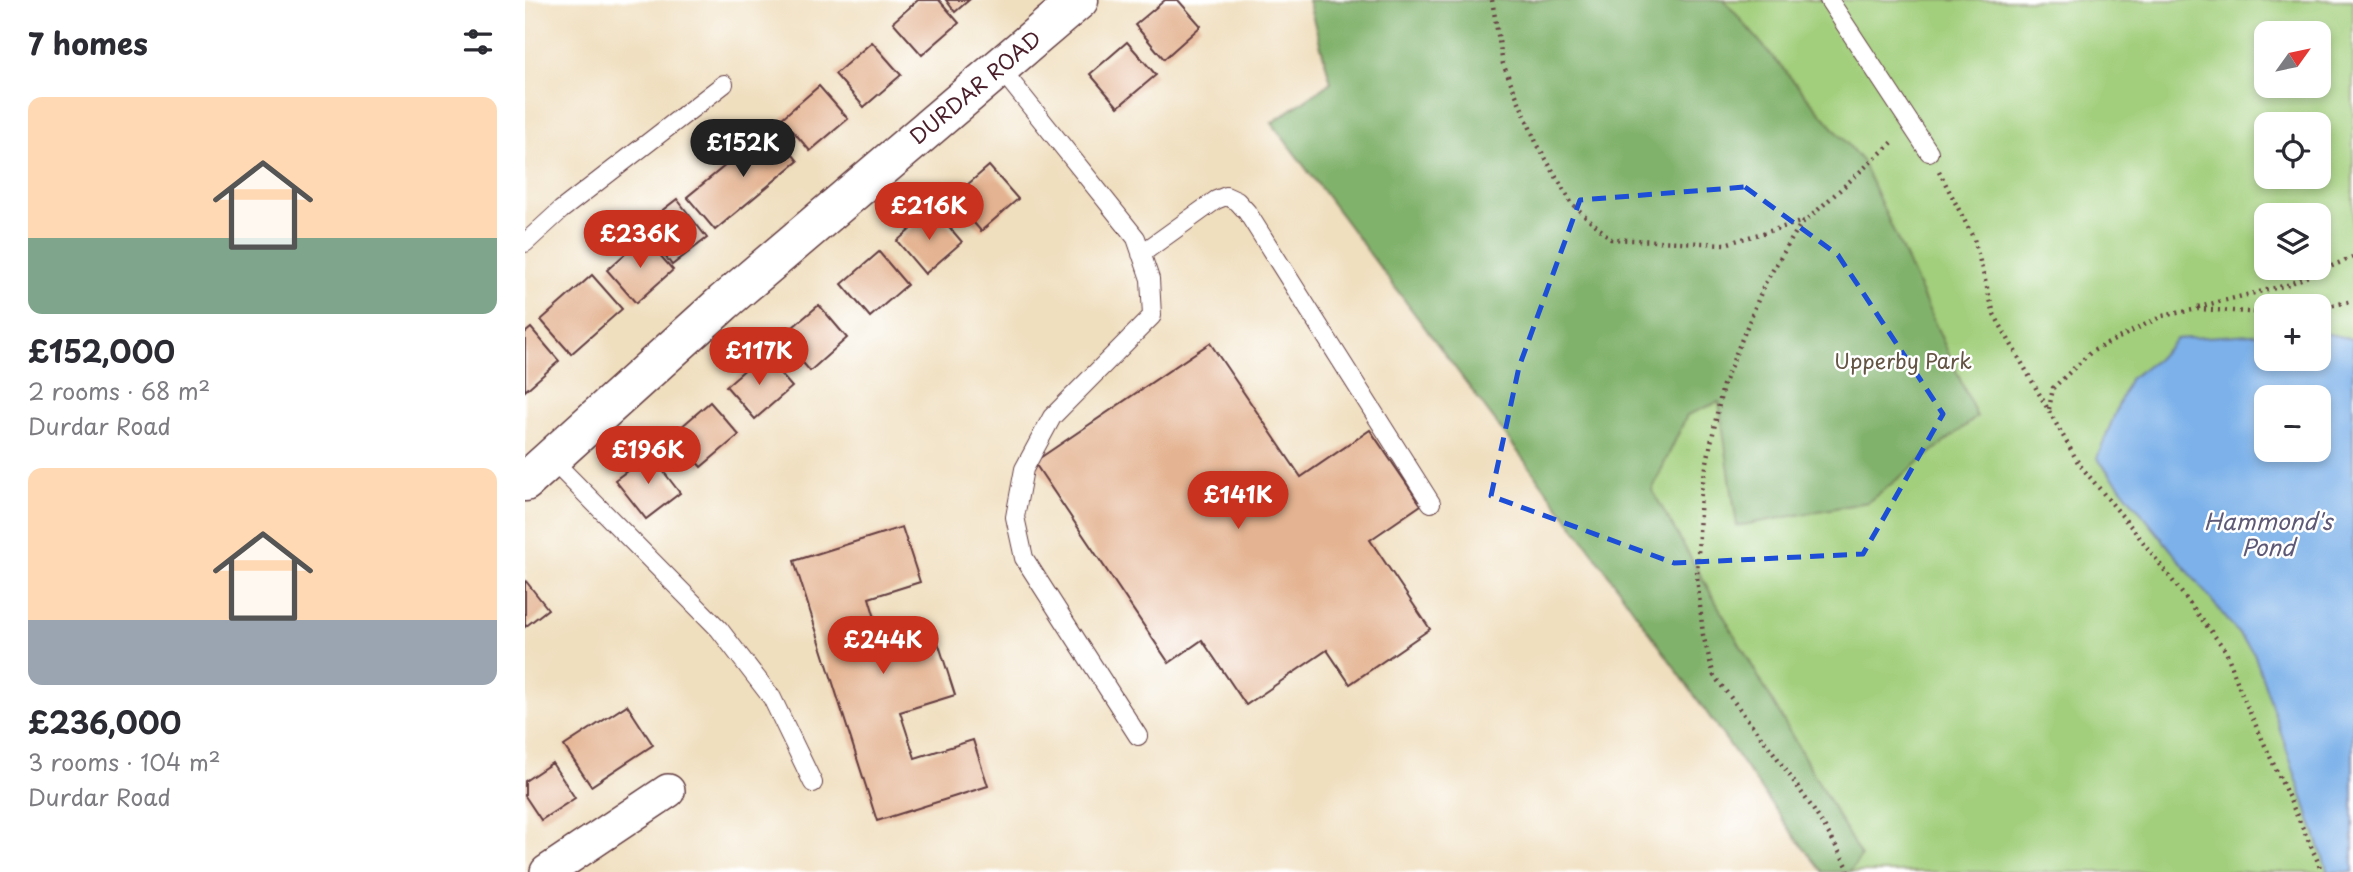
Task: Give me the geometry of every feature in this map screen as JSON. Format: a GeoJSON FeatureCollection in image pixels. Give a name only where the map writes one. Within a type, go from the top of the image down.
{"type":"FeatureCollection","features":[{"type":"Feature","properties":{"kind":"street","name":"DURDAR ROAD"},"geometry":{"type":"LineString","coordinates":[[534,468],[1079,0]]}},
{"type":"Feature","properties":{"kind":"street"},"geometry":{"type":"LineString","coordinates":[[547,872],[668,791]]}},
{"type":"Feature","properties":{"kind":"lane"},"geometry":{"type":"LineString","coordinates":[[1829,0],[1929,152]]}},
{"type":"Feature","properties":{"kind":"lane"},"geometry":{"type":"LineString","coordinates":[[1000,68],[1136,238],[1150,279],[1152,316],[1052,417],[1024,469],[1015,517],[1024,558],[1138,736]]}},
{"type":"Feature","properties":{"kind":"lane"},"geometry":{"type":"LineString","coordinates":[[525,243],[561,210],[724,84]]}},
{"type":"Feature","properties":{"kind":"lane"},"geometry":{"type":"LineString","coordinates":[[1141,254],[1216,200],[1226,196],[1237,201],[1247,212],[1431,503]]}},
{"type":"Feature","properties":{"kind":"lane"},"geometry":{"type":"LineString","coordinates":[[534,468],[719,629],[772,698],[813,783]]}},
{"type":"Feature","properties":{"kind":"path"},"geometry":{"type":"LineString","coordinates":[[1492,0],[1503,64],[1536,142],[1572,204],[1611,239],[1725,244],[1805,220]]}},
{"type":"Feature","properties":{"kind":"path"},"geometry":{"type":"LineString","coordinates":[[1848,872],[1837,848],[1811,806],[1714,676],[1703,635],[1697,576],[1701,491],[1723,385],[1765,283],[1805,220],[1912,127]]}},
{"type":"Feature","properties":{"kind":"path"},"geometry":{"type":"LineString","coordinates":[[1929,152],[1974,239],[1994,314],[2079,464],[2137,534],[2226,651],[2242,695],[2319,864],[2320,872]]}},
{"type":"Feature","properties":{"kind":"path"},"geometry":{"type":"LineString","coordinates":[[2173,314],[2287,285],[2353,257]]}},
{"type":"Feature","properties":{"kind":"path"},"geometry":{"type":"LineString","coordinates":[[2331,306],[2353,301]]}},
{"type":"Feature","properties":{"kind":"path"},"geometry":{"type":"LineString","coordinates":[[2049,410],[2053,388],[2091,352],[2162,316],[2198,309],[2254,312]]}},
{"type":"Feature","properties":{"kind":"highlighted area"},"geometry":{"type":"Polygon","coordinates":[[[1745,187],[1838,255],[1943,414],[1863,554],[1674,563],[1491,496],[1519,367],[1580,200],[1745,187]]]}},
{"type":"Feature","properties":{"kind":"green space","name":"Upperby Park"},"geometry":{"type":"Polygon","coordinates":[[[1308,0],[2353,0],[2353,872],[1823,872],[1793,834],[1587,544],[1272,123],[1331,82],[1308,0]]]}},
{"type":"Feature","properties":{"kind":"green space"},"geometry":{"type":"Polygon","coordinates":[[[1308,0],[1724,0],[1862,161],[1977,417],[1868,502],[1737,526],[1719,402],[1687,415],[1652,490],[1861,857],[1849,872],[1823,872],[1793,834],[1587,544],[1272,123],[1331,82],[1308,0]]]}},
{"type":"Feature","properties":{"kind":"water","name":"Hammond's Pond"},"geometry":{"type":"Polygon","coordinates":[[[2254,334],[2254,371],[2331,371],[2331,334],[2353,339],[2353,872],[2328,872],[2254,653],[2097,458],[2129,379],[2156,360],[2176,339],[2254,334]]]}},
{"type":"Feature","properties":{"kind":"building"},"geometry":{"type":"Polygon","coordinates":[[[918,0],[939,0],[959,23],[922,55],[893,22],[918,0]]]}},
{"type":"Feature","properties":{"kind":"building"},"geometry":{"type":"Polygon","coordinates":[[[946,0],[969,0],[955,12],[946,0]]]}},
{"type":"Feature","properties":{"kind":"building"},"geometry":{"type":"Polygon","coordinates":[[[1165,0],[1178,0],[1201,26],[1164,59],[1135,25],[1165,0]]]}},
{"type":"Feature","properties":{"kind":"building"},"geometry":{"type":"Polygon","coordinates":[[[872,42],[901,75],[864,107],[835,74],[872,42]]]}},
{"type":"Feature","properties":{"kind":"building"},"geometry":{"type":"Polygon","coordinates":[[[1127,42],[1156,75],[1118,107],[1090,74],[1127,42]]]}},
{"type":"Feature","properties":{"kind":"building"},"geometry":{"type":"Polygon","coordinates":[[[819,86],[848,119],[810,151],[782,118],[819,86]]]}},
{"type":"Feature","properties":{"kind":"building"},"geometry":{"type":"Polygon","coordinates":[[[771,128],[798,161],[715,230],[687,197],[771,128]]]}},
{"type":"Feature","properties":{"kind":"building"},"geometry":{"type":"Polygon","coordinates":[[[989,166],[1018,199],[981,231],[952,198],[989,166]]]}},
{"type":"Feature","properties":{"kind":"building"},"geometry":{"type":"Polygon","coordinates":[[[677,199],[707,238],[672,265],[642,226],[677,199]]]}},
{"type":"Feature","properties":{"kind":"building"},"geometry":{"type":"Polygon","coordinates":[[[934,209],[962,242],[925,274],[897,241],[934,209]]]}},
{"type":"Feature","properties":{"kind":"building"},"geometry":{"type":"Polygon","coordinates":[[[644,237],[673,270],[636,303],[607,270],[644,237]]]}},
{"type":"Feature","properties":{"kind":"building"},"geometry":{"type":"Polygon","coordinates":[[[879,252],[907,285],[870,317],[842,284],[879,252]]]}},
{"type":"Feature","properties":{"kind":"building"},"geometry":{"type":"Polygon","coordinates":[[[592,275],[622,309],[571,354],[541,320],[592,275]]]}},
{"type":"Feature","properties":{"kind":"building"},"geometry":{"type":"Polygon","coordinates":[[[819,305],[847,338],[810,371],[781,337],[819,305]]]}},
{"type":"Feature","properties":{"kind":"building"},"geometry":{"type":"Polygon","coordinates":[[[531,328],[559,361],[525,391],[525,333],[531,328]]]}},
{"type":"Feature","properties":{"kind":"building"},"geometry":{"type":"Polygon","coordinates":[[[1210,343],[1301,477],[1370,430],[1421,505],[1370,540],[1430,629],[1350,684],[1327,650],[1246,705],[1202,640],[1169,663],[1034,462],[1210,343]]]}},
{"type":"Feature","properties":{"kind":"building"},"geometry":{"type":"Polygon","coordinates":[[[763,354],[792,387],[755,419],[726,386],[763,354]]]}},
{"type":"Feature","properties":{"kind":"building"},"geometry":{"type":"Polygon","coordinates":[[[710,402],[739,435],[701,467],[673,434],[710,402]]]}},
{"type":"Feature","properties":{"kind":"building"},"geometry":{"type":"Polygon","coordinates":[[[650,454],[680,493],[646,519],[615,480],[650,454]]]}},
{"type":"Feature","properties":{"kind":"building"},"geometry":{"type":"Polygon","coordinates":[[[902,527],[920,582],[869,598],[887,658],[938,642],[955,695],[900,712],[915,758],[973,740],[988,786],[877,821],[794,561],[902,527]]]}},
{"type":"Feature","properties":{"kind":"building"},"geometry":{"type":"Polygon","coordinates":[[[525,580],[548,609],[525,627],[525,580]]]}},
{"type":"Feature","properties":{"kind":"building"},"geometry":{"type":"Polygon","coordinates":[[[627,705],[653,745],[591,786],[564,746],[627,705]]]}},
{"type":"Feature","properties":{"kind":"building"},"geometry":{"type":"Polygon","coordinates":[[[552,763],[575,798],[541,820],[525,796],[525,781],[552,763]]]}}]}
